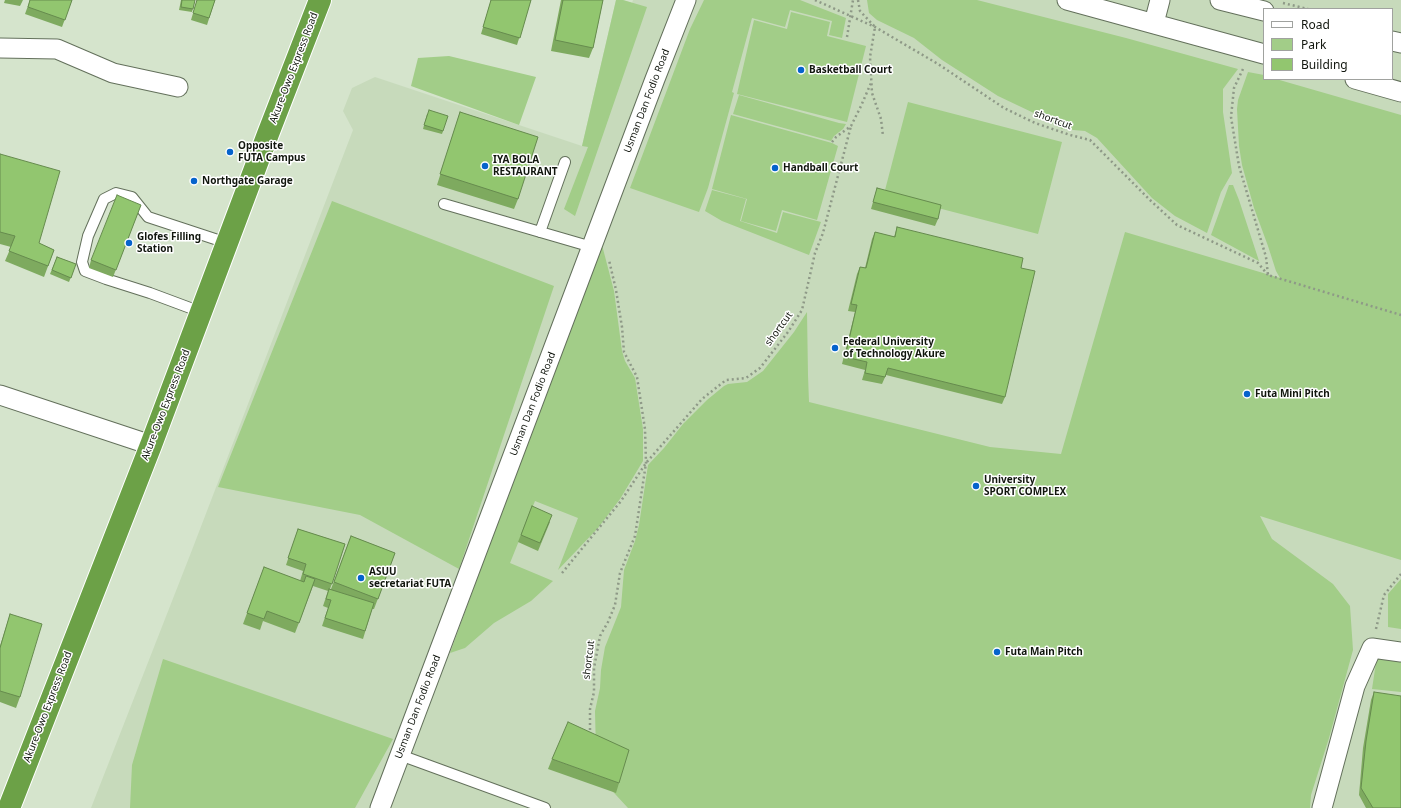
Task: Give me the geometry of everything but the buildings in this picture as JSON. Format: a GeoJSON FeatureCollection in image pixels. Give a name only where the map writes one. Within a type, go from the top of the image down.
{"type":"FeatureCollection","features":[{"type":"Feature","properties":{"kind":"highway","name":"Akure-Owo Express Road"},"geometry":{"type":"LineString","coordinates":[[9,808],[151,445],[320,0]]}},
{"type":"Feature","properties":{"kind":"street","name":"Usman Dan Fodio Road"},"geometry":{"type":"LineString","coordinates":[[380,808],[600,251],[686,0]]}},
{"type":"Feature","properties":{"kind":"street"},"geometry":{"type":"LineString","coordinates":[[1068,0],[1263,54]]}},
{"type":"Feature","properties":{"kind":"street"},"geometry":{"type":"LineString","coordinates":[[1154,23],[1160,0]]}},
{"type":"Feature","properties":{"kind":"street"},"geometry":{"type":"LineString","coordinates":[[1220,0],[1271,6]]}},
{"type":"Feature","properties":{"kind":"street"},"geometry":{"type":"LineString","coordinates":[[0,48],[57,49],[113,74],[178,87]]}},
{"type":"Feature","properties":{"kind":"street"},"geometry":{"type":"LineString","coordinates":[[1359,80],[1401,92]]}},
{"type":"Feature","properties":{"kind":"street"},"geometry":{"type":"LineString","coordinates":[[0,395],[151,445]]}},
{"type":"Feature","properties":{"kind":"street"},"geometry":{"type":"LineString","coordinates":[[1322,808],[1355,686],[1372,648],[1401,652]]}},
{"type":"Feature","properties":{"kind":"lane"},"geometry":{"type":"LineString","coordinates":[[540,232],[565,162]]}},
{"type":"Feature","properties":{"kind":"lane"},"geometry":{"type":"LineString","coordinates":[[201,312],[150,292],[85,271],[82,262],[88,236],[104,199],[116,193],[132,197],[148,217],[227,243]]}},
{"type":"Feature","properties":{"kind":"lane"},"geometry":{"type":"LineString","coordinates":[[444,204],[600,251]]}},
{"type":"Feature","properties":{"kind":"lane"},"geometry":{"type":"LineString","coordinates":[[400,755],[545,808]]}},
{"type":"Feature","properties":{"kind":"path","name":"shortcut"},"geometry":{"type":"LineString","coordinates":[[815,0],[875,27],[938,64],[1004,108],[1035,123],[1090,140],[1177,225],[1258,263],[1268,275]]}},
{"type":"Feature","properties":{"kind":"path"},"geometry":{"type":"LineString","coordinates":[[847,37],[854,0]]}},
{"type":"Feature","properties":{"kind":"path"},"geometry":{"type":"LineString","coordinates":[[858,0],[860,11],[875,27],[870,58],[872,94],[881,119],[884,136]]}},
{"type":"Feature","properties":{"kind":"path"},"geometry":{"type":"LineString","coordinates":[[1271,6],[1296,8]]}},
{"type":"Feature","properties":{"kind":"path"},"geometry":{"type":"LineString","coordinates":[[1245,63],[1234,88],[1231,117],[1239,166],[1266,257],[1268,275],[1401,315]]}},
{"type":"Feature","properties":{"kind":"path"},"geometry":{"type":"LineString","coordinates":[[832,142],[836,137],[851,126],[871,80]]}},
{"type":"Feature","properties":{"kind":"path","name":"shortcut"},"geometry":{"type":"LineString","coordinates":[[562,573],[621,501],[646,463],[702,399],[726,380],[746,378],[760,368],[788,332],[802,310],[815,253],[823,233],[851,126]]}},
{"type":"Feature","properties":{"kind":"path","name":"shortcut"},"geometry":{"type":"LineString","coordinates":[[590,740],[590,709],[594,692],[594,668],[600,636],[615,605],[620,573],[635,536],[646,463],[645,429],[637,377],[624,352],[622,327],[616,290],[600,251]]}},
{"type":"Feature","properties":{"kind":"path"},"geometry":{"type":"LineString","coordinates":[[1372,648],[1384,595],[1401,574]]}},
{"type":"Feature","properties":{"kind":"shaded area","name":"Federal University of Technology Akure"},"geometry":{"type":"Polygon","coordinates":[[[616,0],[623,0],[632,3],[633,0],[1401,0],[1401,808],[91,808],[192,550],[353,130],[343,111],[352,88],[375,77],[582,146],[616,0]]]}},
{"type":"Feature","properties":{"kind":"green space"},"geometry":{"type":"Polygon","coordinates":[[[616,0],[623,0],[647,7],[575,216],[564,209],[588,147],[582,146],[616,0]]]}},
{"type":"Feature","properties":{"kind":"green space"},"geometry":{"type":"Polygon","coordinates":[[[704,0],[800,0],[846,18],[842,38],[829,35],[832,21],[790,10],[785,27],[752,18],[732,92],[734,93],[708,188],[699,212],[630,188],[690,29],[704,0]]]}},
{"type":"Feature","properties":{"kind":"green space"},"geometry":{"type":"Polygon","coordinates":[[[867,0],[977,0],[1126,38],[1238,69],[1223,89],[1223,112],[1232,173],[1221,192],[1207,233],[1175,216],[1152,198],[1097,138],[1085,131],[1062,129],[1038,115],[998,96],[942,60],[914,38],[877,20],[869,13],[867,0]]]}},
{"type":"Feature","properties":{"kind":"green space","name":"Basketball Court"},"geometry":{"type":"Polygon","coordinates":[[[791,12],[830,22],[827,36],[866,46],[847,122],[737,94],[754,20],[787,29],[791,12]]]}},
{"type":"Feature","properties":{"kind":"green space"},"geometry":{"type":"Polygon","coordinates":[[[449,56],[536,77],[519,125],[411,86],[418,58],[449,56]]]}},
{"type":"Feature","properties":{"kind":"green space"},"geometry":{"type":"Polygon","coordinates":[[[1248,72],[1263,75],[1263,80],[1279,80],[1401,115],[1401,560],[1260,516],[1272,539],[1333,584],[1350,606],[1353,650],[1329,738],[1311,795],[1310,808],[628,808],[604,782],[596,753],[595,711],[600,688],[605,647],[621,607],[624,570],[635,541],[639,525],[648,465],[683,424],[707,400],[724,386],[728,384],[747,382],[763,371],[794,332],[807,312],[809,402],[990,447],[1061,454],[1125,232],[1280,278],[1276,271],[1254,208],[1242,165],[1239,146],[1238,100],[1248,72]]]}},
{"type":"Feature","properties":{"kind":"green space"},"geometry":{"type":"Polygon","coordinates":[[[739,95],[846,124],[831,141],[733,114],[739,95]]]}},
{"type":"Feature","properties":{"kind":"green space"},"geometry":{"type":"Polygon","coordinates":[[[908,102],[1062,142],[1038,234],[884,194],[908,102]]]}},
{"type":"Feature","properties":{"kind":"green space","name":"Handball Court"},"geometry":{"type":"Polygon","coordinates":[[[731,115],[832,143],[838,146],[817,220],[782,210],[776,231],[741,221],[747,199],[712,189],[731,115]]]}},
{"type":"Feature","properties":{"kind":"green space"},"geometry":{"type":"Polygon","coordinates":[[[1229,185],[1233,185],[1239,200],[1259,261],[1211,235],[1229,185]]]}},
{"type":"Feature","properties":{"kind":"green space"},"geometry":{"type":"Polygon","coordinates":[[[712,190],[746,199],[740,221],[777,233],[783,212],[821,222],[809,255],[722,221],[705,211],[712,190]]]}},
{"type":"Feature","properties":{"kind":"green space"},"geometry":{"type":"Polygon","coordinates":[[[332,201],[554,286],[459,569],[360,515],[218,487],[332,201]]]}},
{"type":"Feature","properties":{"kind":"green space"},"geometry":{"type":"Polygon","coordinates":[[[602,245],[614,291],[622,351],[625,361],[635,378],[643,429],[643,461],[620,499],[598,528],[558,570],[578,518],[535,501],[510,563],[553,581],[531,601],[494,623],[465,648],[450,653],[496,529],[512,474],[602,245]]]}},
{"type":"Feature","properties":{"kind":"green space"},"geometry":{"type":"Polygon","coordinates":[[[1401,579],[1401,629],[1388,627],[1388,594],[1401,579]]]}},
{"type":"Feature","properties":{"kind":"green space"},"geometry":{"type":"Polygon","coordinates":[[[1377,656],[1401,660],[1401,692],[1372,689],[1377,656]]]}},
{"type":"Feature","properties":{"kind":"green space"},"geometry":{"type":"Polygon","coordinates":[[[163,659],[393,739],[355,808],[130,808],[132,765],[163,659]]]}},
{"type":"Feature","properties":{"kind":"place","name":"Basketball Court"},"geometry":{"type":"Point","coordinates":[801,70]}},
{"type":"Feature","properties":{"kind":"place","name":"Opposite FUTA Campus"},"geometry":{"type":"Point","coordinates":[230,152]}},
{"type":"Feature","properties":{"kind":"place","name":"IYA BOLA RESTAURANT"},"geometry":{"type":"Point","coordinates":[485,166]}},
{"type":"Feature","properties":{"kind":"place","name":"Handball Court"},"geometry":{"type":"Point","coordinates":[775,168]}},
{"type":"Feature","properties":{"kind":"place","name":"Northgate Garage"},"geometry":{"type":"Point","coordinates":[194,181]}},
{"type":"Feature","properties":{"kind":"place","name":"Glofes Filling Station"},"geometry":{"type":"Point","coordinates":[129,243]}},
{"type":"Feature","properties":{"kind":"place","name":"Federal University of Technology Akure"},"geometry":{"type":"Point","coordinates":[835,348]}},
{"type":"Feature","properties":{"kind":"place","name":"Futa Mini Pitch"},"geometry":{"type":"Point","coordinates":[1247,394]}},
{"type":"Feature","properties":{"kind":"place","name":"University SPORT COMPLEX"},"geometry":{"type":"Point","coordinates":[976,486]}},
{"type":"Feature","properties":{"kind":"place","name":"ASUU secretariat FUTA"},"geometry":{"type":"Point","coordinates":[361,578]}},
{"type":"Feature","properties":{"kind":"place","name":"Futa Main Pitch"},"geometry":{"type":"Point","coordinates":[997,652]}}]}
